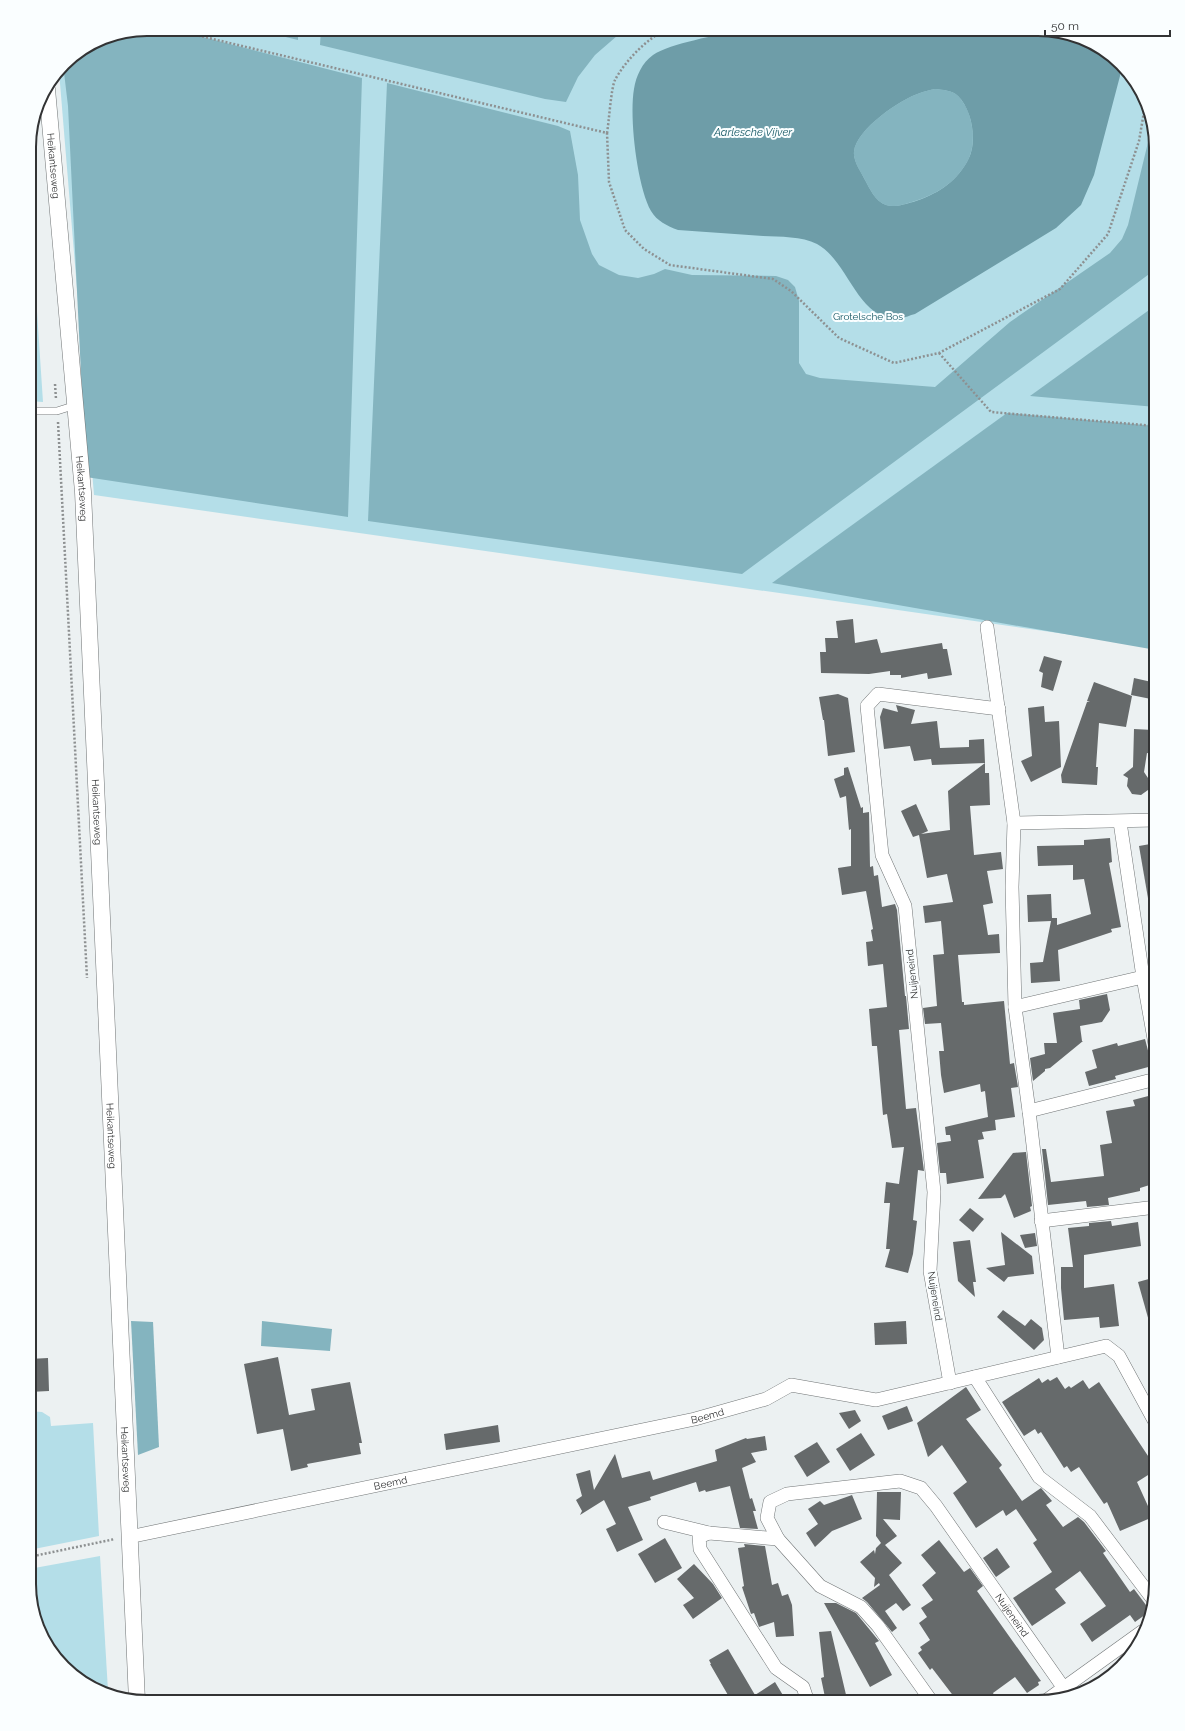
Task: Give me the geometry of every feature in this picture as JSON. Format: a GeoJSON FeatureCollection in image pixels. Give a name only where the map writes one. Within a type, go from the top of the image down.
{"type":"FeatureCollection","features":[{"type":"Feature","properties":{"kind":"street","name":"Heikantseweg"},"geometry":{"type":"LineString","coordinates":[[48,97],[84,500],[120,1536]]}},
{"type":"Feature","properties":{"kind":"street"},"geometry":{"type":"LineString","coordinates":[[987,627],[1014,823],[1012,887],[1015,1007],[1029,1111],[1058,1357]]}},
{"type":"Feature","properties":{"kind":"street","name":"Nuijeneind"},"geometry":{"type":"LineString","coordinates":[[950,1383],[930,1271],[934,1192],[905,906],[882,855],[866,706],[878,694],[999,709]]}},
{"type":"Feature","properties":{"kind":"street"},"geometry":{"type":"LineString","coordinates":[[1014,823],[1149,820]]}},
{"type":"Feature","properties":{"kind":"street"},"geometry":{"type":"LineString","coordinates":[[1120,822],[1149,1011]]}},
{"type":"Feature","properties":{"kind":"street"},"geometry":{"type":"LineString","coordinates":[[1015,1007],[1143,977]]}},
{"type":"Feature","properties":{"kind":"street"},"geometry":{"type":"LineString","coordinates":[[1029,1111],[1149,1080]]}},
{"type":"Feature","properties":{"kind":"street"},"geometry":{"type":"LineString","coordinates":[[1041,1221],[1149,1208]]}},
{"type":"Feature","properties":{"kind":"street"},"geometry":{"type":"LineString","coordinates":[[950,1383],[1106,1346],[1119,1356],[1149,1411]]}},
{"type":"Feature","properties":{"kind":"street"},"geometry":{"type":"LineString","coordinates":[[975,1377],[1039,1476],[1090,1516],[1148,1593]]}},
{"type":"Feature","properties":{"kind":"street","name":"Beemd"},"geometry":{"type":"LineString","coordinates":[[120,1536],[695,1419],[766,1399],[791,1385],[876,1400],[950,1383]]}},
{"type":"Feature","properties":{"kind":"street","name":"Nuijeneind"},"geometry":{"type":"LineString","coordinates":[[927,1695],[878,1626],[861,1607],[820,1586],[778,1539],[767,1518],[770,1502],[787,1494],[900,1481],[921,1488],[936,1506],[1063,1687]]}},
{"type":"Feature","properties":{"kind":"street"},"geometry":{"type":"LineString","coordinates":[[664,1522],[709,1533],[778,1539]]}},
{"type":"Feature","properties":{"kind":"street"},"geometry":{"type":"LineString","coordinates":[[709,1533],[699,1537],[700,1549],[776,1668],[803,1687],[806,1695]]}},
{"type":"Feature","properties":{"kind":"street"},"geometry":{"type":"LineString","coordinates":[[120,1536],[136,1694]]}},
{"type":"Feature","properties":{"kind":"street"},"geometry":{"type":"LineString","coordinates":[[1055,1693],[1135,1636]]}},
{"type":"Feature","properties":{"kind":"lane"},"geometry":{"type":"LineString","coordinates":[[36,411],[58,411],[76,406]]}},
{"type":"Feature","properties":{"kind":"path"},"geometry":{"type":"LineString","coordinates":[[200,36],[608,133]]}},
{"type":"Feature","properties":{"kind":"path"},"geometry":{"type":"LineString","coordinates":[[654,36],[637,50],[614,81],[608,133],[609,182],[625,230],[644,249],[670,265],[773,278],[791,292],[839,338],[894,363],[939,353],[1060,289],[1108,234],[1139,141],[1144,114]]}},
{"type":"Feature","properties":{"kind":"path"},"geometry":{"type":"LineString","coordinates":[[939,353],[991,412],[1149,425]]}},
{"type":"Feature","properties":{"kind":"path","name":"Heikantseweg"},"geometry":{"type":"LineString","coordinates":[[55,380],[58,411],[87,983]]}},
{"type":"Feature","properties":{"kind":"path"},"geometry":{"type":"LineString","coordinates":[[36,1556],[73,1549],[120,1536]]}},
{"type":"Feature","properties":{"kind":"green space","name":"Grotelsche Bos"},"geometry":{"type":"Polygon","coordinates":[[[140,36],[1045,36],[1059,38],[1087,47],[1105,59],[1126,80],[1141,105],[1148,133],[1149,147],[1149,646],[94,495],[60,79],[85,55],[105,44],[140,36]]]}},
{"type":"Feature","properties":{"kind":"green space"},"geometry":{"type":"Polygon","coordinates":[[[36,296],[43,402],[36,402],[36,296]]]}},
{"type":"Feature","properties":{"kind":"green space"},"geometry":{"type":"Polygon","coordinates":[[[36,1412],[42,1412],[50,1417],[51,1426],[93,1423],[99,1536],[36,1549],[36,1412]]]}},
{"type":"Feature","properties":{"kind":"green space"},"geometry":{"type":"Polygon","coordinates":[[[100,1556],[108,1687],[98,1684],[74,1667],[59,1651],[51,1639],[44,1626],[40,1613],[37,1598],[36,1568],[100,1556]]]}},
{"type":"Feature","properties":{"kind":"shaded area"},"geometry":{"type":"Polygon","coordinates":[[[140,36],[199,36],[362,78],[348,517],[86,477],[68,106],[64,74],[74,64],[85,55],[105,44],[140,36]]]}},
{"type":"Feature","properties":{"kind":"shaded area"},"geometry":{"type":"Polygon","coordinates":[[[282,36],[298,36],[298,40],[282,36]]]}},
{"type":"Feature","properties":{"kind":"shaded area"},"geometry":{"type":"Polygon","coordinates":[[[321,36],[617,36],[595,55],[578,77],[566,102],[545,99],[320,45],[321,36]]]}},
{"type":"Feature","properties":{"kind":"shaded area"},"geometry":{"type":"Polygon","coordinates":[[[387,83],[558,126],[570,131],[578,175],[580,220],[592,254],[599,265],[619,275],[638,278],[654,274],[665,269],[692,275],[776,276],[788,280],[795,287],[799,301],[799,363],[806,374],[820,378],[935,387],[1010,322],[1110,253],[1122,239],[1128,225],[1149,140],[1149,274],[742,574],[368,521],[387,83]]]}},
{"type":"Feature","properties":{"kind":"shaded area"},"geometry":{"type":"Polygon","coordinates":[[[935,89],[953,93],[963,102],[972,128],[973,137],[970,155],[962,170],[937,192],[903,205],[886,205],[879,201],[873,194],[858,166],[854,155],[857,143],[862,134],[891,108],[912,96],[935,89]]]}},
{"type":"Feature","properties":{"kind":"shaded area"},"geometry":{"type":"Polygon","coordinates":[[[1149,310],[1149,406],[1030,396],[1149,310]]]}},
{"type":"Feature","properties":{"kind":"shaded area"},"geometry":{"type":"Polygon","coordinates":[[[1007,413],[1149,425],[1149,649],[772,583],[1007,413]]]}},
{"type":"Feature","properties":{"kind":"shaded area"},"geometry":{"type":"Polygon","coordinates":[[[131,1321],[153,1322],[159,1447],[138,1455],[131,1321]]]}},
{"type":"Feature","properties":{"kind":"shaded area"},"geometry":{"type":"Polygon","coordinates":[[[262,1321],[332,1329],[330,1351],[261,1346],[262,1321]]]}},
{"type":"Feature","properties":{"kind":"water","name":"Aarlesche Vijver"},"geometry":{"type":"Polygon","coordinates":[[[711,36],[1045,36],[1059,38],[1087,47],[1105,59],[1120,73],[1120,76],[1094,175],[1081,205],[1056,228],[915,314],[902,318],[886,317],[874,311],[864,301],[838,263],[828,252],[811,241],[791,237],[678,230],[656,218],[646,200],[638,169],[633,133],[634,89],[638,75],[649,58],[661,51],[682,43],[711,36]],[[935,89],[912,96],[891,108],[862,134],[854,152],[855,159],[873,194],[882,203],[889,206],[907,204],[937,192],[951,182],[967,162],[970,155],[973,137],[970,119],[963,102],[956,94],[935,89]]]}},
{"type":"Feature","properties":{"kind":"building"},"geometry":{"type":"Polygon","coordinates":[[[853,619],[855,643],[877,639],[881,653],[942,643],[943,649],[947,649],[952,675],[928,679],[927,673],[901,678],[901,675],[890,675],[890,671],[869,674],[821,673],[820,652],[826,652],[825,638],[838,638],[836,621],[853,619]]]}},
{"type":"Feature","properties":{"kind":"building"},"geometry":{"type":"Polygon","coordinates":[[[1044,656],[1062,661],[1053,691],[1041,687],[1043,673],[1039,671],[1044,656]]]}},
{"type":"Feature","properties":{"kind":"building"},"geometry":{"type":"Polygon","coordinates":[[[1134,678],[1149,681],[1149,699],[1131,695],[1134,678]]]}},
{"type":"Feature","properties":{"kind":"building"},"geometry":{"type":"Polygon","coordinates":[[[1094,682],[1132,696],[1126,727],[1099,723],[1096,767],[1098,767],[1097,785],[1062,783],[1061,775],[1087,702],[1090,702],[1087,701],[1094,682]]]}},
{"type":"Feature","properties":{"kind":"building"},"geometry":{"type":"Polygon","coordinates":[[[838,694],[848,698],[855,752],[828,756],[824,720],[819,697],[838,694]]]}},
{"type":"Feature","properties":{"kind":"building"},"geometry":{"type":"Polygon","coordinates":[[[896,705],[915,710],[911,724],[937,721],[940,748],[969,747],[969,740],[984,739],[985,763],[932,765],[931,759],[914,761],[910,746],[884,749],[880,717],[883,708],[898,712],[896,705]]]}},
{"type":"Feature","properties":{"kind":"building"},"geometry":{"type":"Polygon","coordinates":[[[1044,706],[1045,722],[1059,721],[1061,767],[1031,782],[1021,761],[1032,756],[1028,708],[1044,706]]]}},
{"type":"Feature","properties":{"kind":"building"},"geometry":{"type":"Polygon","coordinates":[[[1134,729],[1149,730],[1149,753],[1147,753],[1144,772],[1149,780],[1149,786],[1148,790],[1141,795],[1132,794],[1127,786],[1128,778],[1123,775],[1133,767],[1134,729]]]}},
{"type":"Feature","properties":{"kind":"building"},"geometry":{"type":"Polygon","coordinates":[[[985,763],[985,773],[989,773],[990,805],[970,806],[974,855],[1001,852],[1003,869],[987,871],[993,903],[983,905],[988,935],[999,934],[1000,953],[958,955],[962,1002],[964,1002],[964,1005],[1004,1001],[1010,1064],[1014,1063],[1018,1087],[1011,1088],[1015,1117],[995,1120],[996,1130],[982,1132],[984,1139],[978,1140],[984,1178],[947,1184],[946,1173],[940,1173],[937,1143],[951,1141],[950,1135],[946,1135],[945,1127],[988,1117],[985,1091],[981,1092],[980,1084],[944,1093],[939,1051],[944,1051],[941,1023],[925,1024],[923,1008],[937,1006],[933,955],[944,954],[941,921],[925,923],[923,906],[953,902],[947,874],[927,878],[919,835],[913,837],[901,811],[916,804],[928,831],[921,834],[950,830],[948,791],[985,763]]]}},
{"type":"Feature","properties":{"kind":"building"},"geometry":{"type":"Polygon","coordinates":[[[848,767],[861,808],[863,807],[863,813],[869,812],[870,867],[873,866],[874,876],[878,875],[882,907],[895,904],[897,910],[909,1029],[899,1030],[906,1109],[916,1108],[924,1171],[918,1170],[913,1220],[917,1221],[913,1254],[908,1273],[885,1267],[890,1249],[886,1249],[890,1203],[884,1203],[886,1182],[899,1184],[904,1147],[892,1148],[887,1114],[883,1115],[877,1046],[872,1046],[869,1009],[887,1007],[883,964],[868,966],[866,942],[873,941],[871,930],[873,929],[866,891],[842,895],[838,868],[851,866],[851,829],[849,830],[846,796],[840,798],[834,779],[844,775],[844,768],[848,767]]]}},
{"type":"Feature","properties":{"kind":"building"},"geometry":{"type":"Polygon","coordinates":[[[1110,838],[1112,862],[1109,863],[1121,927],[1111,929],[1112,932],[1058,950],[1060,981],[1031,983],[1030,963],[1043,962],[1051,921],[1028,922],[1027,895],[1051,894],[1052,918],[1057,918],[1057,925],[1091,914],[1084,879],[1073,880],[1073,865],[1038,866],[1037,846],[1084,845],[1084,840],[1110,838]]]}},
{"type":"Feature","properties":{"kind":"building"},"geometry":{"type":"Polygon","coordinates":[[[1149,844],[1149,904],[1139,846],[1149,844]]]}},
{"type":"Feature","properties":{"kind":"building"},"geometry":{"type":"Polygon","coordinates":[[[1107,994],[1110,1010],[1102,1022],[1080,1026],[1083,1041],[1050,1068],[1045,1069],[1045,1071],[1033,1081],[1030,1058],[1045,1054],[1044,1043],[1057,1043],[1053,1013],[1080,1009],[1079,1000],[1107,994]]]}},
{"type":"Feature","properties":{"kind":"building"},"geometry":{"type":"Polygon","coordinates":[[[1145,1039],[1149,1054],[1149,1067],[1115,1076],[1116,1079],[1089,1086],[1085,1072],[1097,1068],[1092,1050],[1117,1043],[1118,1046],[1145,1039]]]}},
{"type":"Feature","properties":{"kind":"building"},"geometry":{"type":"Polygon","coordinates":[[[1149,1096],[1149,1185],[1140,1188],[1140,1191],[1108,1198],[1109,1205],[1087,1207],[1086,1201],[1048,1205],[1042,1149],[1046,1149],[1051,1182],[1104,1176],[1100,1145],[1112,1143],[1106,1111],[1135,1106],[1133,1100],[1149,1096]]]}},
{"type":"Feature","properties":{"kind":"building"},"geometry":{"type":"Polygon","coordinates":[[[1026,1152],[1032,1206],[1030,1207],[1031,1211],[1014,1218],[1005,1194],[1001,1198],[978,1199],[1013,1153],[1026,1152]]]}},
{"type":"Feature","properties":{"kind":"building"},"geometry":{"type":"Polygon","coordinates":[[[970,1208],[984,1219],[973,1232],[959,1220],[970,1208]]]}},
{"type":"Feature","properties":{"kind":"building"},"geometry":{"type":"Polygon","coordinates":[[[1111,1221],[1112,1226],[1138,1222],[1141,1246],[1084,1255],[1084,1288],[1114,1284],[1119,1326],[1100,1328],[1099,1317],[1064,1320],[1061,1267],[1073,1267],[1068,1228],[1089,1226],[1089,1223],[1111,1221]]]}},
{"type":"Feature","properties":{"kind":"building"},"geometry":{"type":"Polygon","coordinates":[[[1001,1232],[1032,1256],[1034,1274],[1008,1277],[1004,1282],[986,1268],[1005,1265],[1001,1232]]]}},
{"type":"Feature","properties":{"kind":"building"},"geometry":{"type":"Polygon","coordinates":[[[1035,1233],[1037,1246],[1025,1248],[1020,1235],[1035,1233]]]}},
{"type":"Feature","properties":{"kind":"building"},"geometry":{"type":"Polygon","coordinates":[[[970,1240],[976,1282],[973,1282],[975,1297],[958,1281],[953,1242],[970,1240]]]}},
{"type":"Feature","properties":{"kind":"building"},"geometry":{"type":"Polygon","coordinates":[[[1149,1279],[1149,1321],[1138,1282],[1149,1279]]]}},
{"type":"Feature","properties":{"kind":"building"},"geometry":{"type":"Polygon","coordinates":[[[1003,1310],[1025,1326],[1031,1319],[1042,1328],[1044,1340],[1034,1350],[997,1317],[1003,1310]]]}},
{"type":"Feature","properties":{"kind":"building"},"geometry":{"type":"Polygon","coordinates":[[[906,1321],[907,1344],[875,1345],[874,1323],[906,1321]]]}},
{"type":"Feature","properties":{"kind":"building"},"geometry":{"type":"Polygon","coordinates":[[[278,1357],[289,1415],[315,1410],[311,1389],[350,1382],[362,1443],[359,1443],[361,1454],[307,1464],[308,1467],[291,1471],[283,1429],[257,1434],[244,1364],[278,1357]]]}},
{"type":"Feature","properties":{"kind":"building"},"geometry":{"type":"Polygon","coordinates":[[[48,1358],[49,1391],[36,1392],[36,1359],[48,1358]]]}},
{"type":"Feature","properties":{"kind":"building"},"geometry":{"type":"Polygon","coordinates":[[[1057,1377],[1065,1389],[1069,1386],[1071,1388],[1083,1380],[1089,1389],[1099,1382],[1149,1457],[1149,1474],[1137,1482],[1149,1508],[1149,1519],[1120,1531],[1107,1502],[1104,1504],[1079,1467],[1071,1472],[1067,1466],[1064,1468],[1041,1432],[1038,1434],[1035,1429],[1024,1436],[1002,1402],[1039,1378],[1042,1383],[1048,1379],[1050,1381],[1057,1377]]]}},
{"type":"Feature","properties":{"kind":"building"},"geometry":{"type":"Polygon","coordinates":[[[966,1387],[981,1410],[966,1419],[1002,1465],[999,1468],[1022,1501],[1041,1488],[1052,1501],[1046,1505],[1063,1527],[1078,1517],[1084,1522],[1106,1551],[1103,1553],[1130,1592],[1134,1589],[1146,1606],[1144,1615],[1135,1622],[1130,1615],[1092,1642],[1080,1624],[1106,1606],[1080,1571],[1055,1589],[1066,1603],[1032,1626],[1013,1598],[1052,1572],[1033,1543],[1037,1540],[1016,1509],[1006,1516],[1003,1510],[976,1528],[953,1493],[967,1482],[942,1445],[928,1457],[917,1423],[966,1387]]]}},
{"type":"Feature","properties":{"kind":"building"},"geometry":{"type":"Polygon","coordinates":[[[907,1406],[913,1421],[888,1430],[882,1416],[907,1406]]]}},
{"type":"Feature","properties":{"kind":"building"},"geometry":{"type":"Polygon","coordinates":[[[855,1410],[861,1421],[849,1429],[839,1413],[855,1410]]]}},
{"type":"Feature","properties":{"kind":"building"},"geometry":{"type":"Polygon","coordinates":[[[498,1425],[500,1442],[446,1450],[444,1434],[498,1425]]]}},
{"type":"Feature","properties":{"kind":"building"},"geometry":{"type":"Polygon","coordinates":[[[861,1433],[875,1455],[850,1471],[836,1449],[861,1433]]]}},
{"type":"Feature","properties":{"kind":"building"},"geometry":{"type":"Polygon","coordinates":[[[765,1436],[767,1450],[751,1453],[756,1462],[742,1468],[750,1499],[752,1498],[756,1511],[753,1511],[758,1529],[740,1528],[730,1486],[706,1492],[705,1490],[699,1492],[696,1482],[650,1497],[651,1500],[628,1507],[643,1540],[617,1552],[606,1529],[616,1524],[604,1500],[580,1515],[582,1511],[576,1500],[582,1496],[576,1474],[590,1470],[594,1490],[615,1454],[622,1478],[650,1471],[653,1480],[717,1461],[715,1450],[746,1438],[765,1436]]]}},
{"type":"Feature","properties":{"kind":"building"},"geometry":{"type":"Polygon","coordinates":[[[817,1442],[830,1462],[807,1477],[794,1456],[817,1442]]]}},
{"type":"Feature","properties":{"kind":"building"},"geometry":{"type":"Polygon","coordinates":[[[877,1492],[901,1492],[900,1520],[883,1519],[897,1536],[885,1545],[902,1563],[889,1575],[911,1605],[903,1611],[896,1603],[885,1611],[897,1628],[892,1632],[862,1598],[880,1585],[879,1583],[874,1587],[875,1578],[860,1562],[874,1550],[875,1554],[876,1548],[881,1543],[876,1536],[877,1492]]]}},
{"type":"Feature","properties":{"kind":"building"},"geometry":{"type":"Polygon","coordinates":[[[852,1495],[862,1519],[832,1531],[815,1547],[806,1533],[818,1524],[808,1509],[820,1501],[824,1505],[852,1495]]]}},
{"type":"Feature","properties":{"kind":"building"},"geometry":{"type":"Polygon","coordinates":[[[665,1538],[682,1568],[655,1583],[638,1554],[665,1538]]]}},
{"type":"Feature","properties":{"kind":"building"},"geometry":{"type":"Polygon","coordinates":[[[939,1540],[964,1572],[970,1568],[983,1586],[977,1591],[1041,1681],[1038,1682],[1039,1685],[1027,1693],[1015,1677],[993,1693],[994,1695],[953,1695],[932,1668],[930,1670],[918,1653],[922,1650],[920,1647],[930,1640],[919,1623],[927,1617],[921,1608],[933,1600],[922,1585],[936,1573],[921,1555],[939,1540]]]}},
{"type":"Feature","properties":{"kind":"building"},"geometry":{"type":"Polygon","coordinates":[[[744,1544],[765,1546],[772,1585],[778,1583],[782,1596],[788,1594],[792,1605],[794,1636],[776,1637],[774,1622],[759,1627],[754,1613],[751,1614],[742,1587],[744,1586],[738,1548],[745,1547],[744,1544]]]}},
{"type":"Feature","properties":{"kind":"building"},"geometry":{"type":"Polygon","coordinates":[[[997,1548],[1010,1567],[996,1577],[983,1558],[997,1548]]]}},
{"type":"Feature","properties":{"kind":"building"},"geometry":{"type":"Polygon","coordinates":[[[694,1564],[713,1584],[722,1598],[693,1619],[683,1605],[694,1598],[677,1579],[694,1564]]]}},
{"type":"Feature","properties":{"kind":"building"},"geometry":{"type":"Polygon","coordinates":[[[824,1603],[836,1603],[856,1613],[879,1641],[875,1643],[892,1675],[870,1687],[824,1603]]]}},
{"type":"Feature","properties":{"kind":"building"},"geometry":{"type":"Polygon","coordinates":[[[831,1631],[846,1695],[825,1695],[821,1678],[824,1677],[819,1632],[831,1631]]]}},
{"type":"Feature","properties":{"kind":"building"},"geometry":{"type":"Polygon","coordinates":[[[728,1649],[755,1695],[728,1695],[709,1660],[728,1649]]]}},
{"type":"Feature","properties":{"kind":"building"},"geometry":{"type":"Polygon","coordinates":[[[775,1682],[783,1695],[755,1695],[775,1682]]]}}]}
